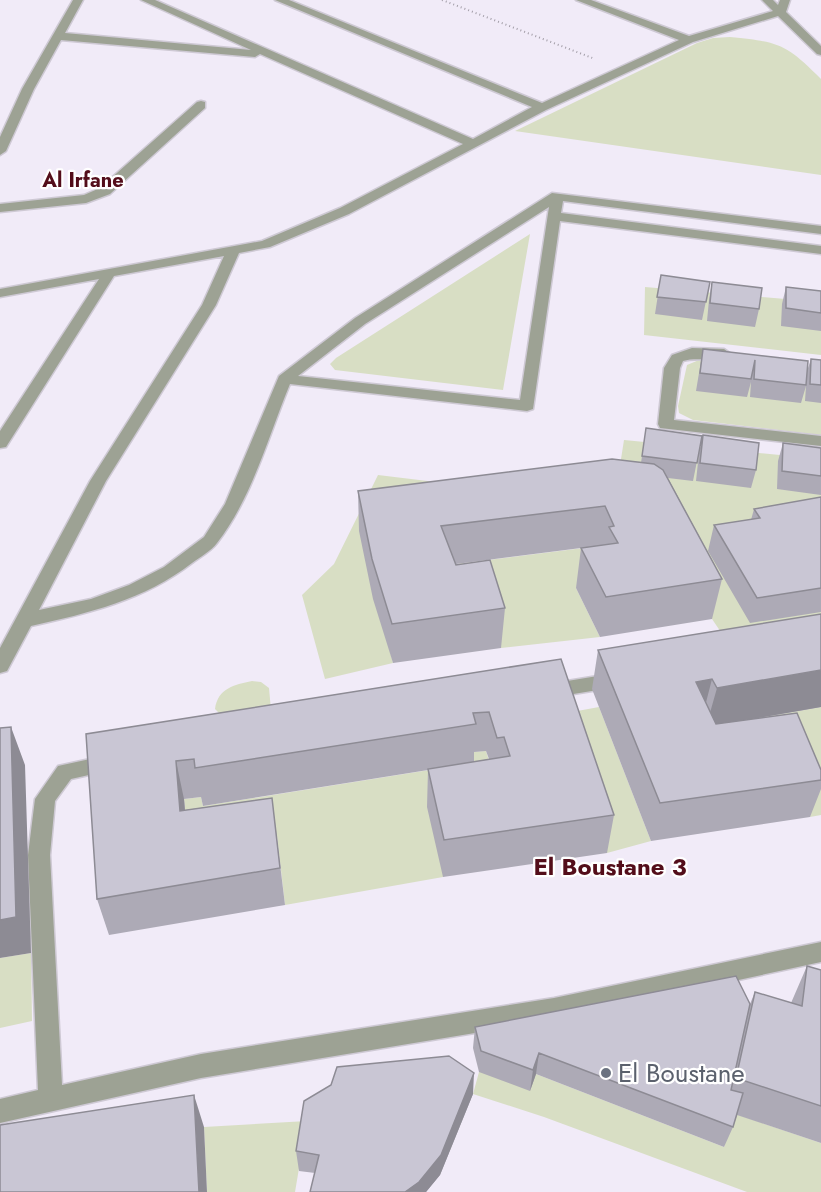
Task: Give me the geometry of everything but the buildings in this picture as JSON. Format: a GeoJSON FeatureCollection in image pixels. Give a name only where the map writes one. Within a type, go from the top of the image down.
{"type":"FeatureCollection","features":[{"type":"Feature","properties":{"kind":"street"},"geometry":{"type":"LineString","coordinates":[[0,151],[28,89],[78,0]]}},
{"type":"Feature","properties":{"kind":"street"},"geometry":{"type":"LineString","coordinates":[[146,0],[472,144]]}},
{"type":"Feature","properties":{"kind":"street"},"geometry":{"type":"LineString","coordinates":[[280,0],[542,107]]}},
{"type":"Feature","properties":{"kind":"street"},"geometry":{"type":"LineString","coordinates":[[581,0],[689,40]]}},
{"type":"Feature","properties":{"kind":"street"},"geometry":{"type":"LineString","coordinates":[[767,0],[821,52]]}},
{"type":"Feature","properties":{"kind":"street"},"geometry":{"type":"LineString","coordinates":[[781,12],[785,0]]}},
{"type":"Feature","properties":{"kind":"street"},"geometry":{"type":"LineString","coordinates":[[0,293],[264,244],[333,218],[542,107],[624,68],[689,40],[781,12]]}},
{"type":"Feature","properties":{"kind":"street"},"geometry":{"type":"LineString","coordinates":[[804,34],[821,31]]}},
{"type":"Feature","properties":{"kind":"street"},"geometry":{"type":"LineString","coordinates":[[57,36],[272,56]]}},
{"type":"Feature","properties":{"kind":"street"},"geometry":{"type":"LineString","coordinates":[[0,208],[77,200],[105,191],[201,105]]}},
{"type":"Feature","properties":{"kind":"street"},"geometry":{"type":"LineString","coordinates":[[25,620],[93,604],[135,590],[170,571],[210,541],[233,505],[284,379],[360,321],[557,196],[821,230]]}},
{"type":"Feature","properties":{"kind":"street"},"geometry":{"type":"LineString","coordinates":[[284,379],[527,405],[557,196]]}},
{"type":"Feature","properties":{"kind":"street"},"geometry":{"type":"LineString","coordinates":[[555,216],[821,250]]}},
{"type":"Feature","properties":{"kind":"street"},"geometry":{"type":"LineString","coordinates":[[0,666],[98,481],[208,305],[233,250]]}},
{"type":"Feature","properties":{"kind":"street"},"geometry":{"type":"LineString","coordinates":[[0,443],[110,272]]}},
{"type":"Feature","properties":{"kind":"street"},"geometry":{"type":"LineString","coordinates":[[744,356],[711,352],[692,353],[677,358],[672,368],[666,424],[821,441]]}},
{"type":"Feature","properties":{"kind":"street"},"geometry":{"type":"LineString","coordinates":[[528,694],[634,677]]}},
{"type":"Feature","properties":{"kind":"street"},"geometry":{"type":"LineString","coordinates":[[51,1101],[39,855],[45,799],[58,778],[65,772],[134,758]]}},
{"type":"Feature","properties":{"kind":"street"},"geometry":{"type":"LineString","coordinates":[[0,1111],[201,1066],[554,1009],[821,952]]}},
{"type":"Feature","properties":{"kind":"path"},"geometry":{"type":"LineString","coordinates":[[442,0],[564,48],[624,68]]}},
{"type":"Feature","properties":{"kind":"green space"},"geometry":{"type":"Polygon","coordinates":[[[730,37],[772,43],[781,47],[799,58],[821,79],[821,175],[515,131],[697,43],[713,38],[730,37]]]}},
{"type":"Feature","properties":{"kind":"green space"},"geometry":{"type":"Polygon","coordinates":[[[530,234],[503,390],[335,370],[330,364],[336,358],[530,234]]]}},
{"type":"Feature","properties":{"kind":"green space"},"geometry":{"type":"Polygon","coordinates":[[[645,287],[821,302],[821,355],[644,335],[645,287]]]}},
{"type":"Feature","properties":{"kind":"green space"},"geometry":{"type":"Polygon","coordinates":[[[699,360],[821,372],[821,435],[693,420],[679,413],[678,406],[687,365],[699,360]]]}},
{"type":"Feature","properties":{"kind":"green space"},"geometry":{"type":"Polygon","coordinates":[[[624,440],[821,459],[821,632],[731,647],[712,619],[679,554],[615,497],[624,440]]]}},
{"type":"Feature","properties":{"kind":"green space"},"geometry":{"type":"Polygon","coordinates":[[[378,475],[591,501],[360,531],[393,663],[325,679],[302,595],[334,564],[378,475]]]}},
{"type":"Feature","properties":{"kind":"green space"},"geometry":{"type":"Polygon","coordinates":[[[599,546],[576,588],[600,637],[501,648],[487,600],[440,566],[599,546]]]}},
{"type":"Feature","properties":{"kind":"green space"},"geometry":{"type":"Polygon","coordinates":[[[252,681],[261,682],[269,688],[271,710],[219,713],[215,709],[223,692],[233,686],[252,681]]]}},
{"type":"Feature","properties":{"kind":"green space"},"geometry":{"type":"Polygon","coordinates":[[[599,707],[651,841],[607,853],[561,714],[599,707]]]}},
{"type":"Feature","properties":{"kind":"green space"},"geometry":{"type":"Polygon","coordinates":[[[821,707],[821,815],[810,817],[783,752],[707,727],[821,707]]]}},
{"type":"Feature","properties":{"kind":"green space"},"geometry":{"type":"Polygon","coordinates":[[[486,751],[494,776],[443,877],[285,905],[277,836],[188,848],[184,799],[201,797],[203,806],[473,763],[471,752],[486,751]]]}},
{"type":"Feature","properties":{"kind":"green space"},"geometry":{"type":"Polygon","coordinates":[[[31,953],[32,1021],[0,1028],[0,958],[31,953]]]}},
{"type":"Feature","properties":{"kind":"green space"},"geometry":{"type":"Polygon","coordinates":[[[479,1072],[536,1074],[724,1147],[733,1113],[821,1143],[821,1192],[747,1192],[544,1117],[473,1094],[479,1072]]]}},
{"type":"Feature","properties":{"kind":"green space"},"geometry":{"type":"Polygon","coordinates":[[[307,1121],[295,1192],[207,1192],[204,1127],[307,1121]]]}},
{"type":"Feature","properties":{"kind":"place","name":"El Boustane"},"geometry":{"type":"Point","coordinates":[606,1073]}},
{"type":"Feature","properties":{"kind":"district","name":"Al Irfane"},"geometry":{"type":"Point","coordinates":[83,180]}},
{"type":"Feature","properties":{"kind":"district","name":"El Boustane 3"},"geometry":{"type":"Point","coordinates":[610,866]}}]}
